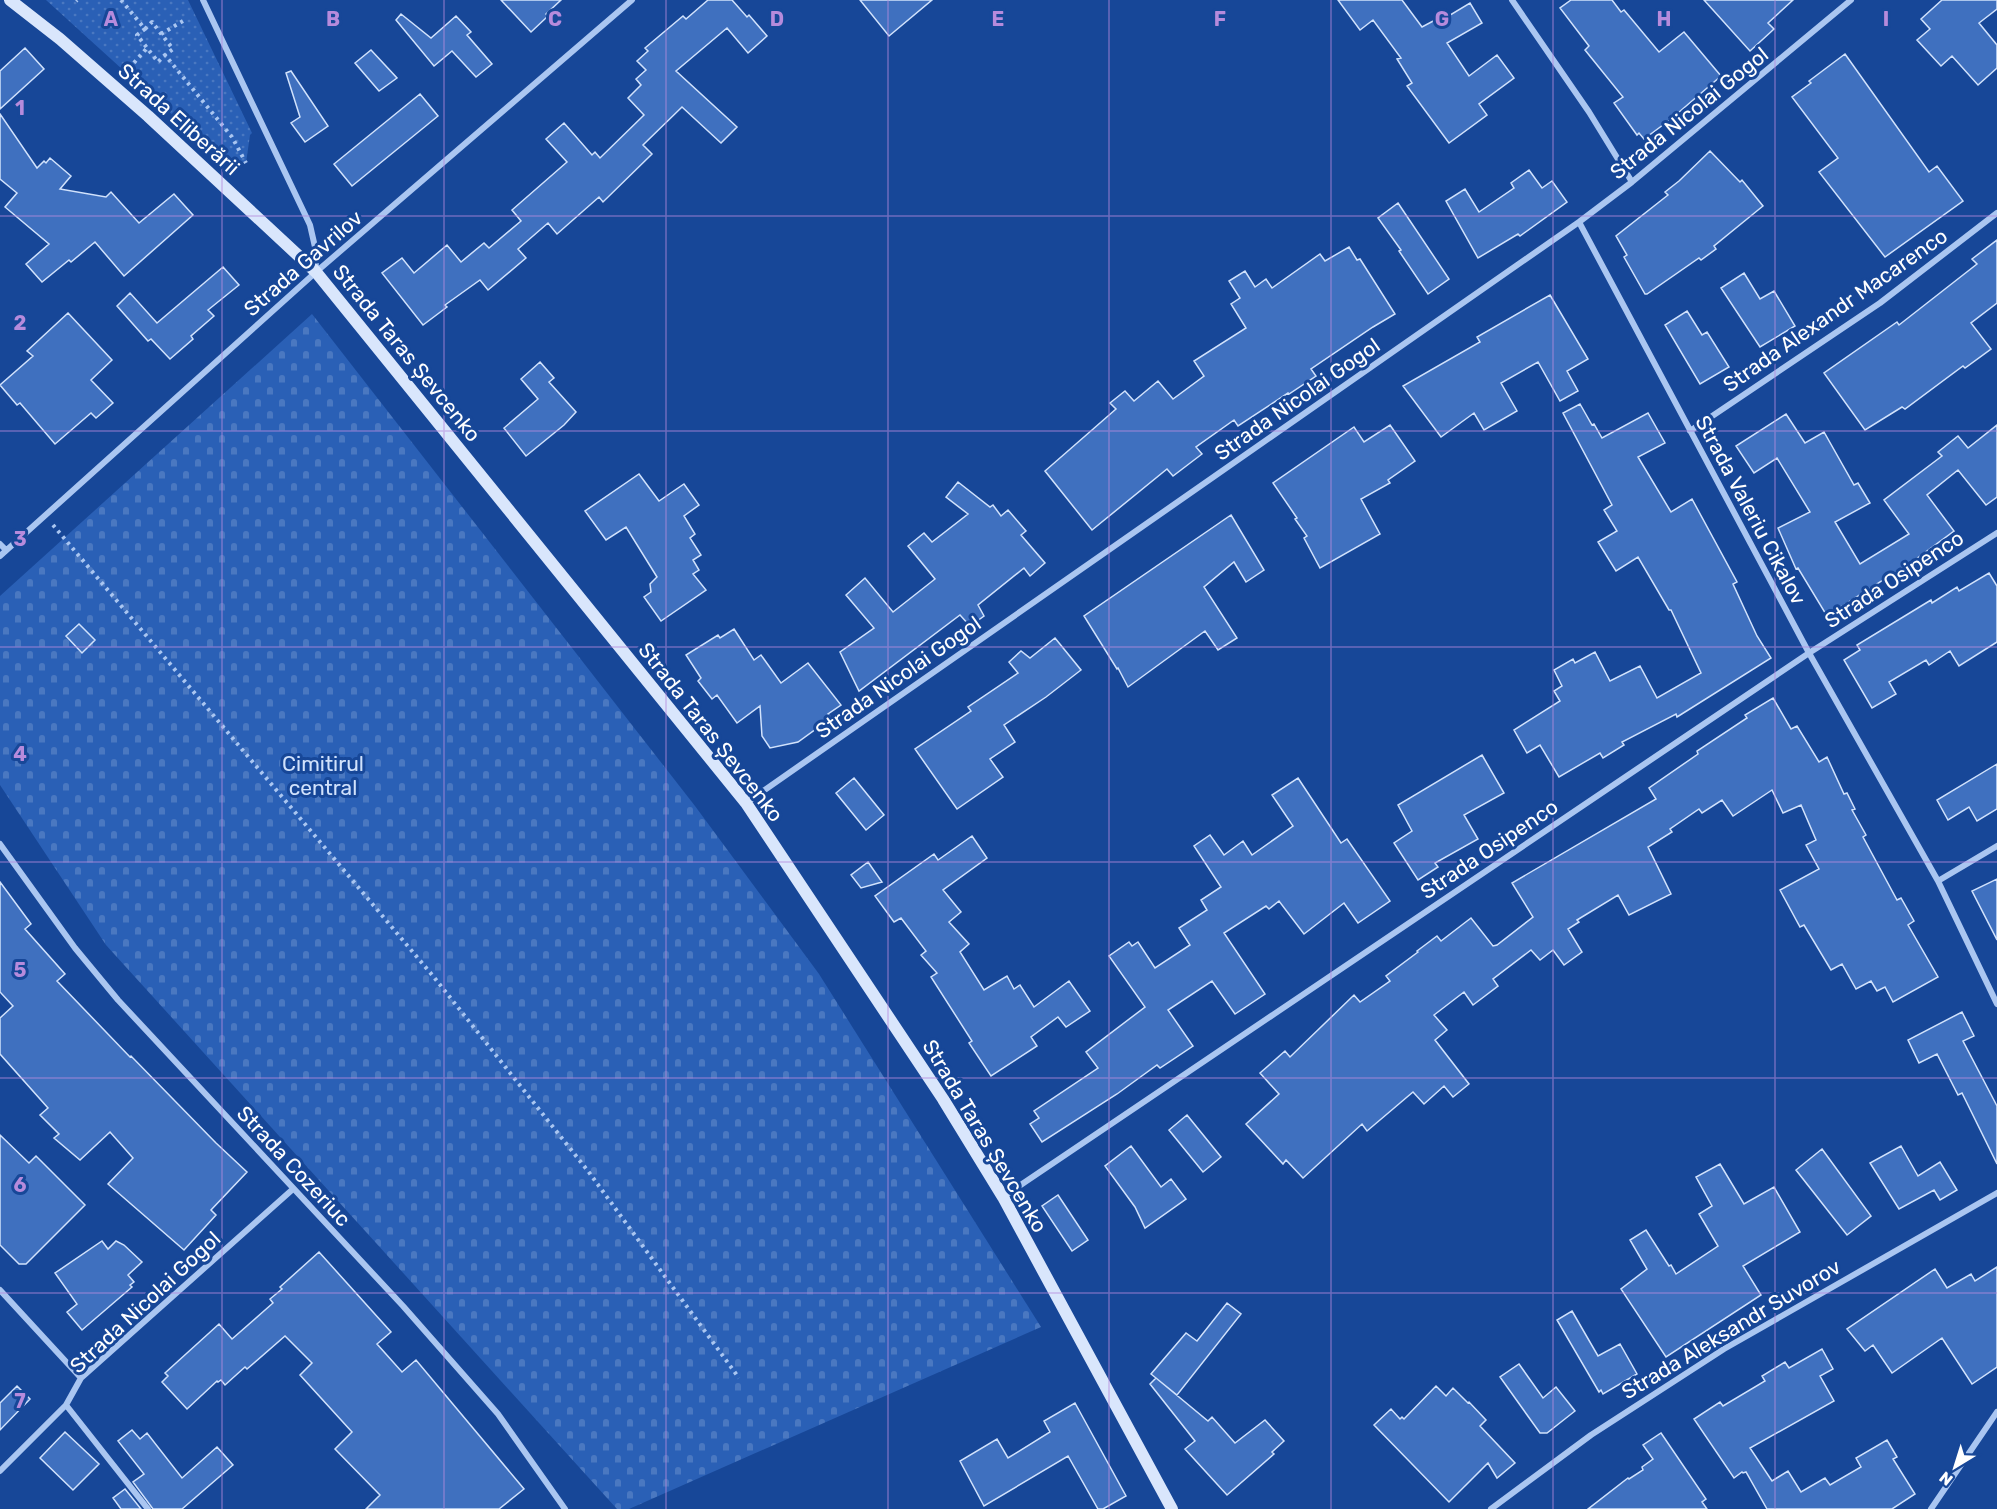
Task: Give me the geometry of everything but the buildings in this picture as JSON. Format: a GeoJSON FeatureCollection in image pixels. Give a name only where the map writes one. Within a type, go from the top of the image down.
{"type":"FeatureCollection","features":[{"type":"Feature","properties":{"kind":"main road","name":"Strada Eliberării"},"geometry":{"type":"LineString","coordinates":[[10,0],[60,39],[148,116],[316,272]]}},
{"type":"Feature","properties":{"kind":"main road","name":"Strada Taras Șevcenko"},"geometry":{"type":"LineString","coordinates":[[316,272],[746,803],[943,1099],[1003,1197],[1172,1509]]}},
{"type":"Feature","properties":{"kind":"street","name":"Strada Taras Șevcenko"},"geometry":{"type":"LineString","coordinates":[[203,0],[310,225],[315,247],[316,272]]}},
{"type":"Feature","properties":{"kind":"street","name":"Strada Gavrilov"},"geometry":{"type":"LineString","coordinates":[[0,556],[316,272],[632,0]]}},
{"type":"Feature","properties":{"kind":"street"},"geometry":{"type":"LineString","coordinates":[[1512,0],[1589,112],[1632,182]]}},
{"type":"Feature","properties":{"kind":"street","name":"Strada Nicolai Gogol"},"geometry":{"type":"LineString","coordinates":[[746,803],[1579,222],[1632,182],[1851,0]]}},
{"type":"Feature","properties":{"kind":"street","name":"Strada Alexandr Macarenco"},"geometry":{"type":"LineString","coordinates":[[1690,431],[1880,303],[1997,213]]}},
{"type":"Feature","properties":{"kind":"street","name":"Strada Valeriu Cikalov"},"geometry":{"type":"LineString","coordinates":[[1579,222],[1809,653],[1938,881],[1997,1004]]}},
{"type":"Feature","properties":{"kind":"street","name":"Strada Osipenco"},"geometry":{"type":"LineString","coordinates":[[1003,1197],[1809,653],[1997,533]]}},
{"type":"Feature","properties":{"kind":"street"},"geometry":{"type":"LineString","coordinates":[[0,544],[6,550]]}},
{"type":"Feature","properties":{"kind":"street","name":"Strada Cozeriuc"},"geometry":{"type":"LineString","coordinates":[[0,844],[75,948],[118,1000],[403,1306],[498,1414],[565,1509]]}},
{"type":"Feature","properties":{"kind":"street"},"geometry":{"type":"LineString","coordinates":[[1938,881],[1997,846]]}},
{"type":"Feature","properties":{"kind":"street","name":"Strada Nicolai Gogol"},"geometry":{"type":"LineString","coordinates":[[0,1471],[66,1405],[81,1378],[293,1189]]}},
{"type":"Feature","properties":{"kind":"street","name":"Strada Aleksandr Suvorov"},"geometry":{"type":"LineString","coordinates":[[1491,1509],[1591,1435],[1724,1349],[1997,1193]]}},
{"type":"Feature","properties":{"kind":"street"},"geometry":{"type":"LineString","coordinates":[[0,1290],[81,1378]]}},
{"type":"Feature","properties":{"kind":"street"},"geometry":{"type":"LineString","coordinates":[[66,1405],[148,1509]]}},
{"type":"Feature","properties":{"kind":"street"},"geometry":{"type":"LineString","coordinates":[[1931,1509],[1997,1413]]}},
{"type":"Feature","properties":{"kind":"path"},"geometry":{"type":"LineString","coordinates":[[121,0],[145,28]]}},
{"type":"Feature","properties":{"kind":"path"},"geometry":{"type":"LineString","coordinates":[[161,34],[183,21]]}},
{"type":"Feature","properties":{"kind":"path"},"geometry":{"type":"LineString","coordinates":[[152,22],[161,34],[173,49],[158,62],[137,35],[152,22]]}},
{"type":"Feature","properties":{"kind":"path"},"geometry":{"type":"LineString","coordinates":[[124,75],[147,48]]}},
{"type":"Feature","properties":{"kind":"path"},"geometry":{"type":"LineString","coordinates":[[165,55],[232,137],[246,163]]}},
{"type":"Feature","properties":{"kind":"path"},"geometry":{"type":"LineString","coordinates":[[45,515],[440,985],[588,1171],[739,1378]]}},
{"type":"Feature","properties":{"kind":"green space"},"geometry":{"type":"Polygon","coordinates":[[[46,0],[188,0],[252,133],[246,163],[220,154],[188,129],[46,0]]]}},
{"type":"Feature","properties":{"kind":"green space","name":"Cimitirul central"},"geometry":{"type":"Polygon","coordinates":[[[312,314],[695,806],[819,974],[1041,1327],[629,1509],[617,1509],[106,945],[0,785],[0,596],[312,314]]]}}]}
